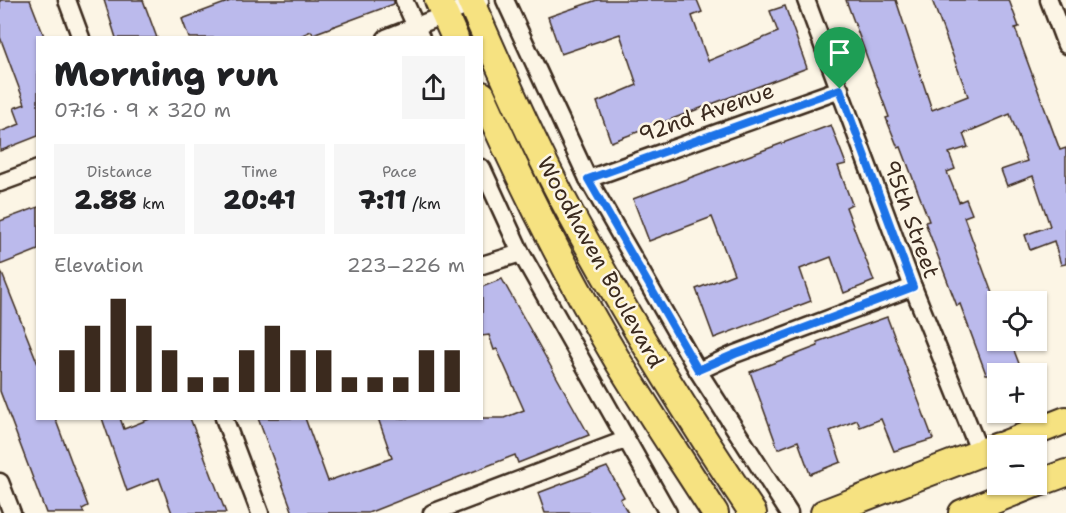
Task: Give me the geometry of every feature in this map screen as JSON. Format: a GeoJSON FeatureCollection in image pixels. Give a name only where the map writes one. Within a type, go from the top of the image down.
{"type":"FeatureCollection","features":[{"type":"Feature","properties":{"kind":"main road","name":"Woodhaven Boulevard"},"geometry":{"type":"LineString","coordinates":[[475,1],[551,177],[583,238],[680,403],[753,513]]}},
{"type":"Feature","properties":{"kind":"main road","name":"Woodhaven Boulevard"},"geometry":{"type":"LineString","coordinates":[[483,97],[524,189],[558,255],[618,362],[716,513]]}},
{"type":"Feature","properties":{"kind":"main road"},"geometry":{"type":"LineString","coordinates":[[1026,435],[1066,420]]}},
{"type":"Feature","properties":{"kind":"main road"},"geometry":{"type":"LineString","coordinates":[[824,513],[987,450]]}},
{"type":"Feature","properties":{"kind":"main road"},"geometry":{"type":"LineString","coordinates":[[1047,480],[1066,473]]}},
{"type":"Feature","properties":{"kind":"main road"},"geometry":{"type":"LineString","coordinates":[[962,513],[1002,506],[1019,495]]}},
{"type":"Feature","properties":{"kind":"street"},"geometry":{"type":"LineString","coordinates":[[67,0],[80,36]]}},
{"type":"Feature","properties":{"kind":"street"},"geometry":{"type":"LineString","coordinates":[[404,0],[419,32]]}},
{"type":"Feature","properties":{"kind":"street","name":"Woodhaven Boulevard"},"geometry":{"type":"LineString","coordinates":[[505,0],[588,179],[698,370],[789,513]]}},
{"type":"Feature","properties":{"kind":"street","name":"95th Street"},"geometry":{"type":"LineString","coordinates":[[806,0],[913,287],[987,438]]}},
{"type":"Feature","properties":{"kind":"street"},"geometry":{"type":"LineString","coordinates":[[1049,0],[1066,45]]}},
{"type":"Feature","properties":{"kind":"street"},"geometry":{"type":"LineString","coordinates":[[397,36],[419,32],[475,1]]}},
{"type":"Feature","properties":{"kind":"street","name":"92nd Avenue"},"geometry":{"type":"LineString","coordinates":[[588,179],[840,89]]}},
{"type":"Feature","properties":{"kind":"street"},"geometry":{"type":"LineString","coordinates":[[0,183],[36,170]]}},
{"type":"Feature","properties":{"kind":"street"},"geometry":{"type":"LineString","coordinates":[[483,170],[520,253],[668,513]]}},
{"type":"Feature","properties":{"kind":"street"},"geometry":{"type":"LineString","coordinates":[[483,265],[520,253]]}},
{"type":"Feature","properties":{"kind":"street"},"geometry":{"type":"LineString","coordinates":[[698,370],[913,287]]}},
{"type":"Feature","properties":{"kind":"street"},"geometry":{"type":"LineString","coordinates":[[225,420],[260,513]]}},
{"type":"Feature","properties":{"kind":"street"},"geometry":{"type":"LineString","coordinates":[[432,513],[625,440]]}},
{"type":"Feature","properties":{"kind":"street"},"geometry":{"type":"LineString","coordinates":[[0,482],[12,513]]}},
{"type":"Feature","properties":{"kind":"building"},"geometry":{"type":"Polygon","coordinates":[[[0,0],[30,0],[44,36],[36,36],[36,137],[0,151],[0,132],[20,124],[14,108],[25,104],[0,37],[0,0]]]}},
{"type":"Feature","properties":{"kind":"building"},"geometry":{"type":"Polygon","coordinates":[[[104,0],[143,0],[156,36],[115,36],[104,0]]]}},
{"type":"Feature","properties":{"kind":"building"},"geometry":{"type":"Polygon","coordinates":[[[233,0],[394,0],[394,4],[313,34],[311,31],[300,36],[188,36],[182,19],[233,0]]]}},
{"type":"Feature","properties":{"kind":"building"},"geometry":{"type":"Polygon","coordinates":[[[597,0],[697,0],[702,12],[692,16],[708,61],[778,32],[770,11],[785,6],[807,68],[611,142],[597,102],[637,85],[620,34],[561,54],[548,17],[597,0]]]}},
{"type":"Feature","properties":{"kind":"building"},"geometry":{"type":"Polygon","coordinates":[[[846,0],[896,0],[932,110],[968,96],[932,0],[1009,0],[1019,27],[1015,28],[1060,150],[1066,148],[1066,264],[1061,265],[1054,241],[1030,250],[1025,235],[1050,226],[1033,176],[1007,186],[1001,170],[1027,161],[1010,114],[963,134],[968,147],[949,153],[955,169],[947,172],[959,202],[966,199],[972,214],[964,217],[991,291],[987,291],[987,351],[1014,351],[1019,363],[987,363],[986,374],[960,304],[957,306],[925,222],[929,221],[901,147],[898,148],[886,118],[889,117],[846,0]]]}},
{"type":"Feature","properties":{"kind":"building"},"geometry":{"type":"Polygon","coordinates":[[[831,125],[846,164],[838,166],[852,204],[846,207],[874,281],[844,293],[831,257],[800,269],[811,301],[714,338],[696,289],[734,274],[712,217],[649,241],[633,199],[831,125]]]}},
{"type":"Feature","properties":{"kind":"building"},"geometry":{"type":"Polygon","coordinates":[[[36,208],[36,251],[0,265],[0,221],[36,208]]]}},
{"type":"Feature","properties":{"kind":"building"},"geometry":{"type":"Polygon","coordinates":[[[1,271],[36,359],[36,420],[56,420],[88,506],[82,509],[84,513],[46,513],[0,391],[1,271]]]}},
{"type":"Feature","properties":{"kind":"building"},"geometry":{"type":"Polygon","coordinates":[[[502,279],[589,435],[518,463],[515,455],[368,513],[293,513],[259,420],[306,420],[328,481],[392,458],[379,420],[483,420],[483,418],[504,418],[524,410],[497,349],[494,350],[489,335],[483,336],[483,287],[502,279]]]}},
{"type":"Feature","properties":{"kind":"building"},"geometry":{"type":"Polygon","coordinates":[[[887,317],[933,439],[894,451],[881,419],[860,427],[857,420],[830,431],[841,462],[810,474],[798,441],[778,449],[750,372],[818,346],[817,342],[887,317]]]}},
{"type":"Feature","properties":{"kind":"building"},"geometry":{"type":"Polygon","coordinates":[[[103,420],[121,420],[124,429],[147,420],[191,420],[226,513],[172,513],[159,478],[127,491],[103,420]]]}},
{"type":"Feature","properties":{"kind":"building"},"geometry":{"type":"Polygon","coordinates":[[[607,467],[624,497],[620,499],[628,513],[545,513],[538,493],[607,467]]]}},
{"type":"Feature","properties":{"kind":"route"},"geometry":{"type":"LineString","coordinates":[[840,89],[913,287],[804,327],[698,370],[588,179],[840,89]]}}]}
